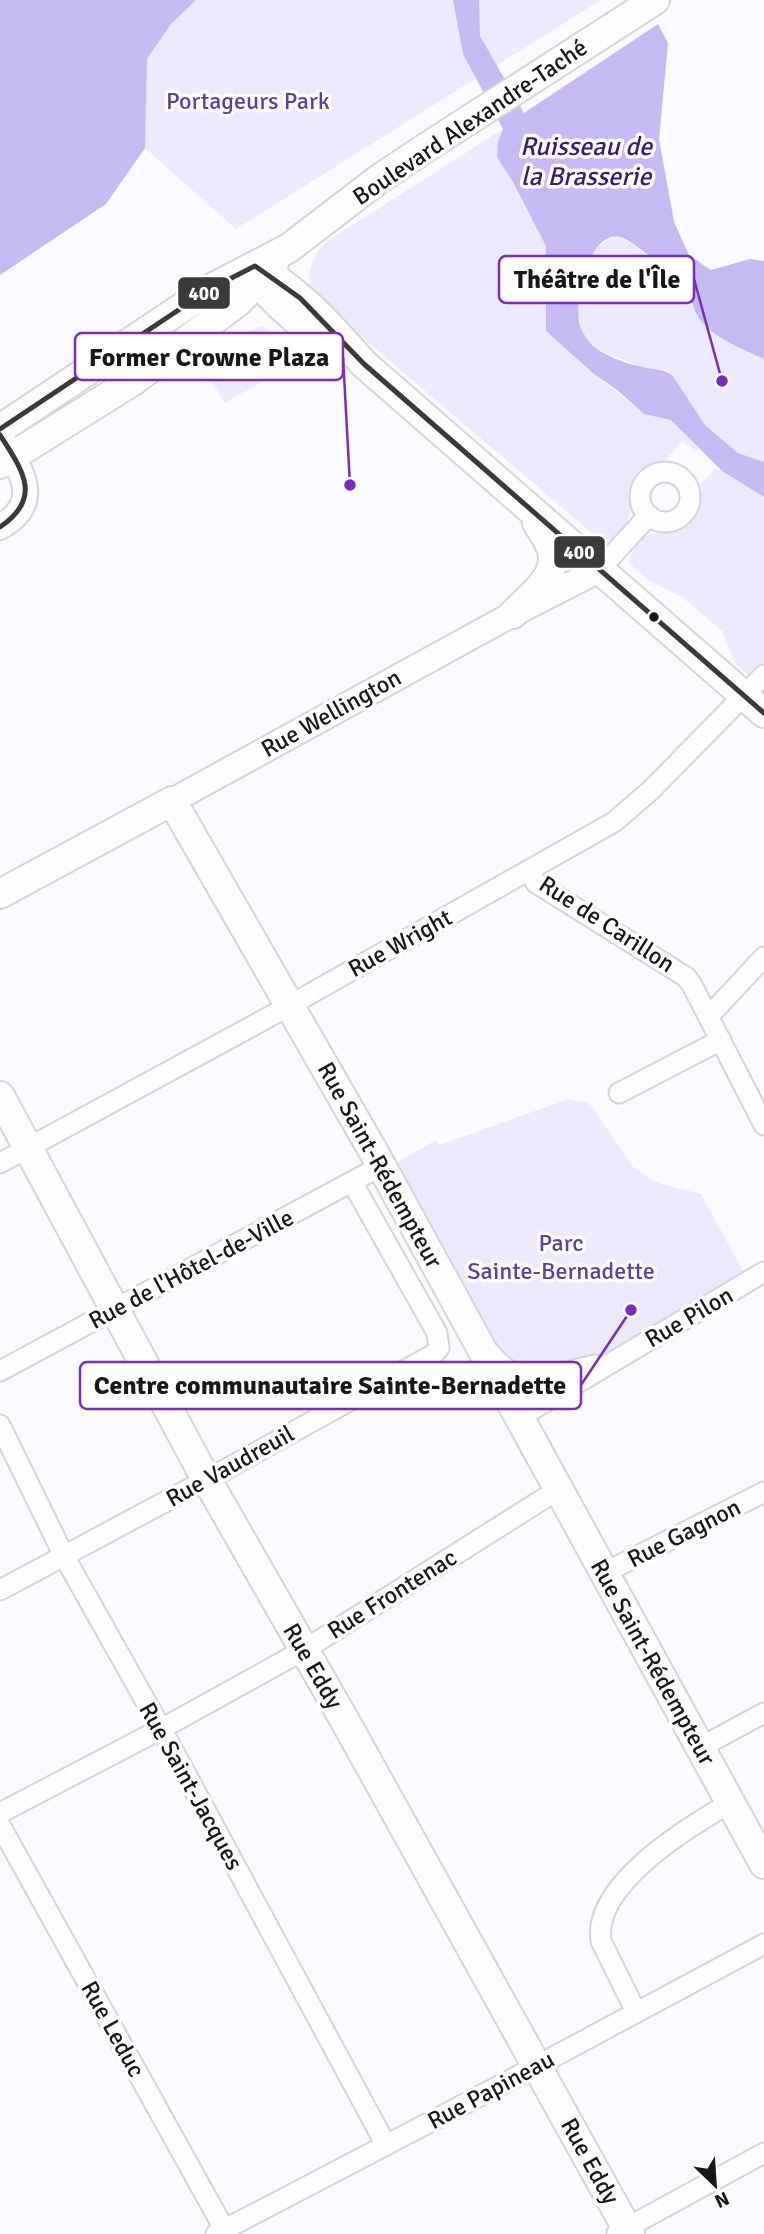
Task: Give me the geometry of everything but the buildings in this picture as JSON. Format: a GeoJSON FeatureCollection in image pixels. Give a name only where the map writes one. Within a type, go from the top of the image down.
{"type":"FeatureCollection","features":[{"type":"Feature","properties":{"kind":"main road","name":"Boulevard Alexandre-Taché"},"geometry":{"type":"LineString","coordinates":[[0,429],[209,289],[256,273],[379,179],[655,0]]}},
{"type":"Feature","properties":{"kind":"main road","name":"Boulevard Alexandre-Taché"},"geometry":{"type":"LineString","coordinates":[[4,452],[133,381],[239,301],[256,273]]}},
{"type":"Feature","properties":{"kind":"main road"},"geometry":{"type":"LineString","coordinates":[[256,273],[288,286],[325,319],[364,364],[755,705]]}},
{"type":"Feature","properties":{"kind":"main road"},"geometry":{"type":"LineString","coordinates":[[513,614],[549,575],[553,559],[551,549],[531,511]]}},
{"type":"Feature","properties":{"kind":"main road","name":"Rue Wellington"},"geometry":{"type":"LineString","coordinates":[[0,894],[172,801]]}},
{"type":"Feature","properties":{"kind":"main road","name":"Rue Saint-Rédempteur"},"geometry":{"type":"LineString","coordinates":[[172,801],[382,1166],[764,1864]]}},
{"type":"Feature","properties":{"kind":"main road","name":"Rue Eddy"},"geometry":{"type":"LineString","coordinates":[[0,1096],[207,1479],[538,2066],[624,2232]]}},
{"type":"Feature","properties":{"kind":"street"},"geometry":{"type":"LineString","coordinates":[[0,527],[21,512],[26,495],[24,479],[4,452]]}},
{"type":"Feature","properties":{"kind":"street","name":"Rue Wellington"},"geometry":{"type":"LineString","coordinates":[[172,801],[513,614],[599,570],[649,516]]}},
{"type":"Feature","properties":{"kind":"street","name":"Rue Wright"},"geometry":{"type":"LineString","coordinates":[[0,1163],[289,1006],[595,834],[624,814],[755,705],[764,675]]}},
{"type":"Feature","properties":{"kind":"street","name":"Rue de Carillon"},"geometry":{"type":"LineString","coordinates":[[529,870],[536,883],[686,977],[709,1016],[764,1125]]}},
{"type":"Feature","properties":{"kind":"street"},"geometry":{"type":"LineString","coordinates":[[709,1016],[764,957]]}},
{"type":"Feature","properties":{"kind":"street"},"geometry":{"type":"LineString","coordinates":[[619,1093],[721,1040]]}},
{"type":"Feature","properties":{"kind":"street","name":"Rue de l'Hôtel-de-Ville"},"geometry":{"type":"LineString","coordinates":[[0,1371],[382,1166]]}},
{"type":"Feature","properties":{"kind":"street","name":"Rue Vaudreuil"},"geometry":{"type":"LineString","coordinates":[[0,1590],[427,1359],[439,1348],[437,1333],[352,1182]]}},
{"type":"Feature","properties":{"kind":"street","name":"Rue Pilon"},"geometry":{"type":"LineString","coordinates":[[520,1417],[764,1272]]}},
{"type":"Feature","properties":{"kind":"street","name":"Rue Pilon"},"geometry":{"type":"LineString","coordinates":[[479,1341],[511,1371],[521,1375],[546,1374],[613,1360]]}},
{"type":"Feature","properties":{"kind":"street","name":"Rue Saint-Jacques"},"geometry":{"type":"LineString","coordinates":[[0,1425],[64,1556],[161,1729],[386,2145]]}},
{"type":"Feature","properties":{"kind":"street","name":"Rue Frontenac"},"geometry":{"type":"LineString","coordinates":[[0,1813],[304,1650],[559,1489]]}},
{"type":"Feature","properties":{"kind":"street","name":"Rue Gagnon"},"geometry":{"type":"LineString","coordinates":[[604,1573],[764,1492]]}},
{"type":"Feature","properties":{"kind":"street"},"geometry":{"type":"LineString","coordinates":[[699,1748],[764,1713]]}},
{"type":"Feature","properties":{"kind":"street"},"geometry":{"type":"LineString","coordinates":[[636,2012],[601,1941],[604,1911],[621,1888],[661,1846],[730,1802]]}},
{"type":"Feature","properties":{"kind":"street","name":"Rue Leduc"},"geometry":{"type":"LineString","coordinates":[[0,1825],[223,2233]]}},
{"type":"Feature","properties":{"kind":"street","name":"Rue Papineau"},"geometry":{"type":"LineString","coordinates":[[223,2233],[764,1944]]}},
{"type":"Feature","properties":{"kind":"street"},"geometry":{"type":"LineString","coordinates":[[624,2232],[764,2153]]}},
{"type":"Feature","properties":{"kind":"green space","name":"Portageurs Park"},"geometry":{"type":"Polygon","coordinates":[[[196,0],[601,0],[236,229],[145,148],[147,60],[171,24],[196,0]]]}},
{"type":"Feature","properties":{"kind":"green space"},"geometry":{"type":"Polygon","coordinates":[[[503,129],[498,142],[497,157],[547,246],[546,331],[644,414],[671,419],[698,448],[696,452],[682,441],[666,459],[644,472],[625,525],[620,534],[611,539],[600,540],[318,299],[311,286],[311,266],[326,242],[503,129]]]}},
{"type":"Feature","properties":{"kind":"green space"},"geometry":{"type":"Polygon","coordinates":[[[619,237],[632,244],[691,294],[691,306],[698,314],[764,359],[764,462],[738,453],[705,425],[673,376],[666,370],[641,367],[603,352],[590,343],[581,329],[578,307],[591,252],[611,238],[619,237]]]}},
{"type":"Feature","properties":{"kind":"green space"},"geometry":{"type":"Polygon","coordinates":[[[262,326],[281,338],[296,363],[225,403],[209,377],[235,336],[262,326]]]}},
{"type":"Feature","properties":{"kind":"green space"},"geometry":{"type":"Polygon","coordinates":[[[715,469],[764,497],[764,691],[736,664],[722,631],[682,597],[651,582],[629,563],[638,542],[646,536],[674,530],[699,503],[700,485],[715,469]]]}},
{"type":"Feature","properties":{"kind":"green space","name":"Parc Sainte-Bernadette"},"geometry":{"type":"Polygon","coordinates":[[[569,1099],[589,1103],[633,1167],[657,1183],[701,1194],[749,1282],[613,1360],[511,1371],[384,1170],[436,1140],[439,1145],[569,1099]]]}},
{"type":"Feature","properties":{"kind":"water"},"geometry":{"type":"Polygon","coordinates":[[[0,0],[196,0],[171,24],[147,59],[145,148],[106,204],[0,275],[0,0]]]}},
{"type":"Feature","properties":{"kind":"water","name":"Ruisseau de la Brasserie"},"geometry":{"type":"Polygon","coordinates":[[[453,0],[479,0],[480,36],[524,113],[658,24],[668,43],[659,139],[674,222],[689,255],[711,270],[750,259],[764,261],[764,359],[728,342],[707,327],[693,307],[691,294],[646,253],[620,237],[608,238],[591,257],[581,289],[581,329],[590,343],[608,355],[629,364],[662,370],[673,376],[705,425],[738,453],[764,462],[764,497],[722,471],[671,420],[644,414],[546,331],[546,246],[497,157],[498,142],[503,129],[463,54],[453,0]]]}},
{"type":"Feature","properties":{"kind":"transit line","name":"400"},"geometry":{"type":"LineString","coordinates":[[0,429],[210,289],[255,266],[300,298],[364,364],[764,713]]}},
{"type":"Feature","properties":{"kind":"transit line","name":"400"},"geometry":{"type":"LineString","coordinates":[[0,435],[16,460],[25,484],[21,505],[0,527]]}},
{"type":"Feature","properties":{"kind":"place","name":"Théâtre de l'Île"},"geometry":{"type":"Point","coordinates":[722,381]}},
{"type":"Feature","properties":{"kind":"place","name":"Former Crowne Plaza"},"geometry":{"type":"Point","coordinates":[350,485]}},
{"type":"Feature","properties":{"kind":"place","name":"Centre communautaire Sainte-Bernadette"},"geometry":{"type":"Point","coordinates":[631,1310]}}]}
